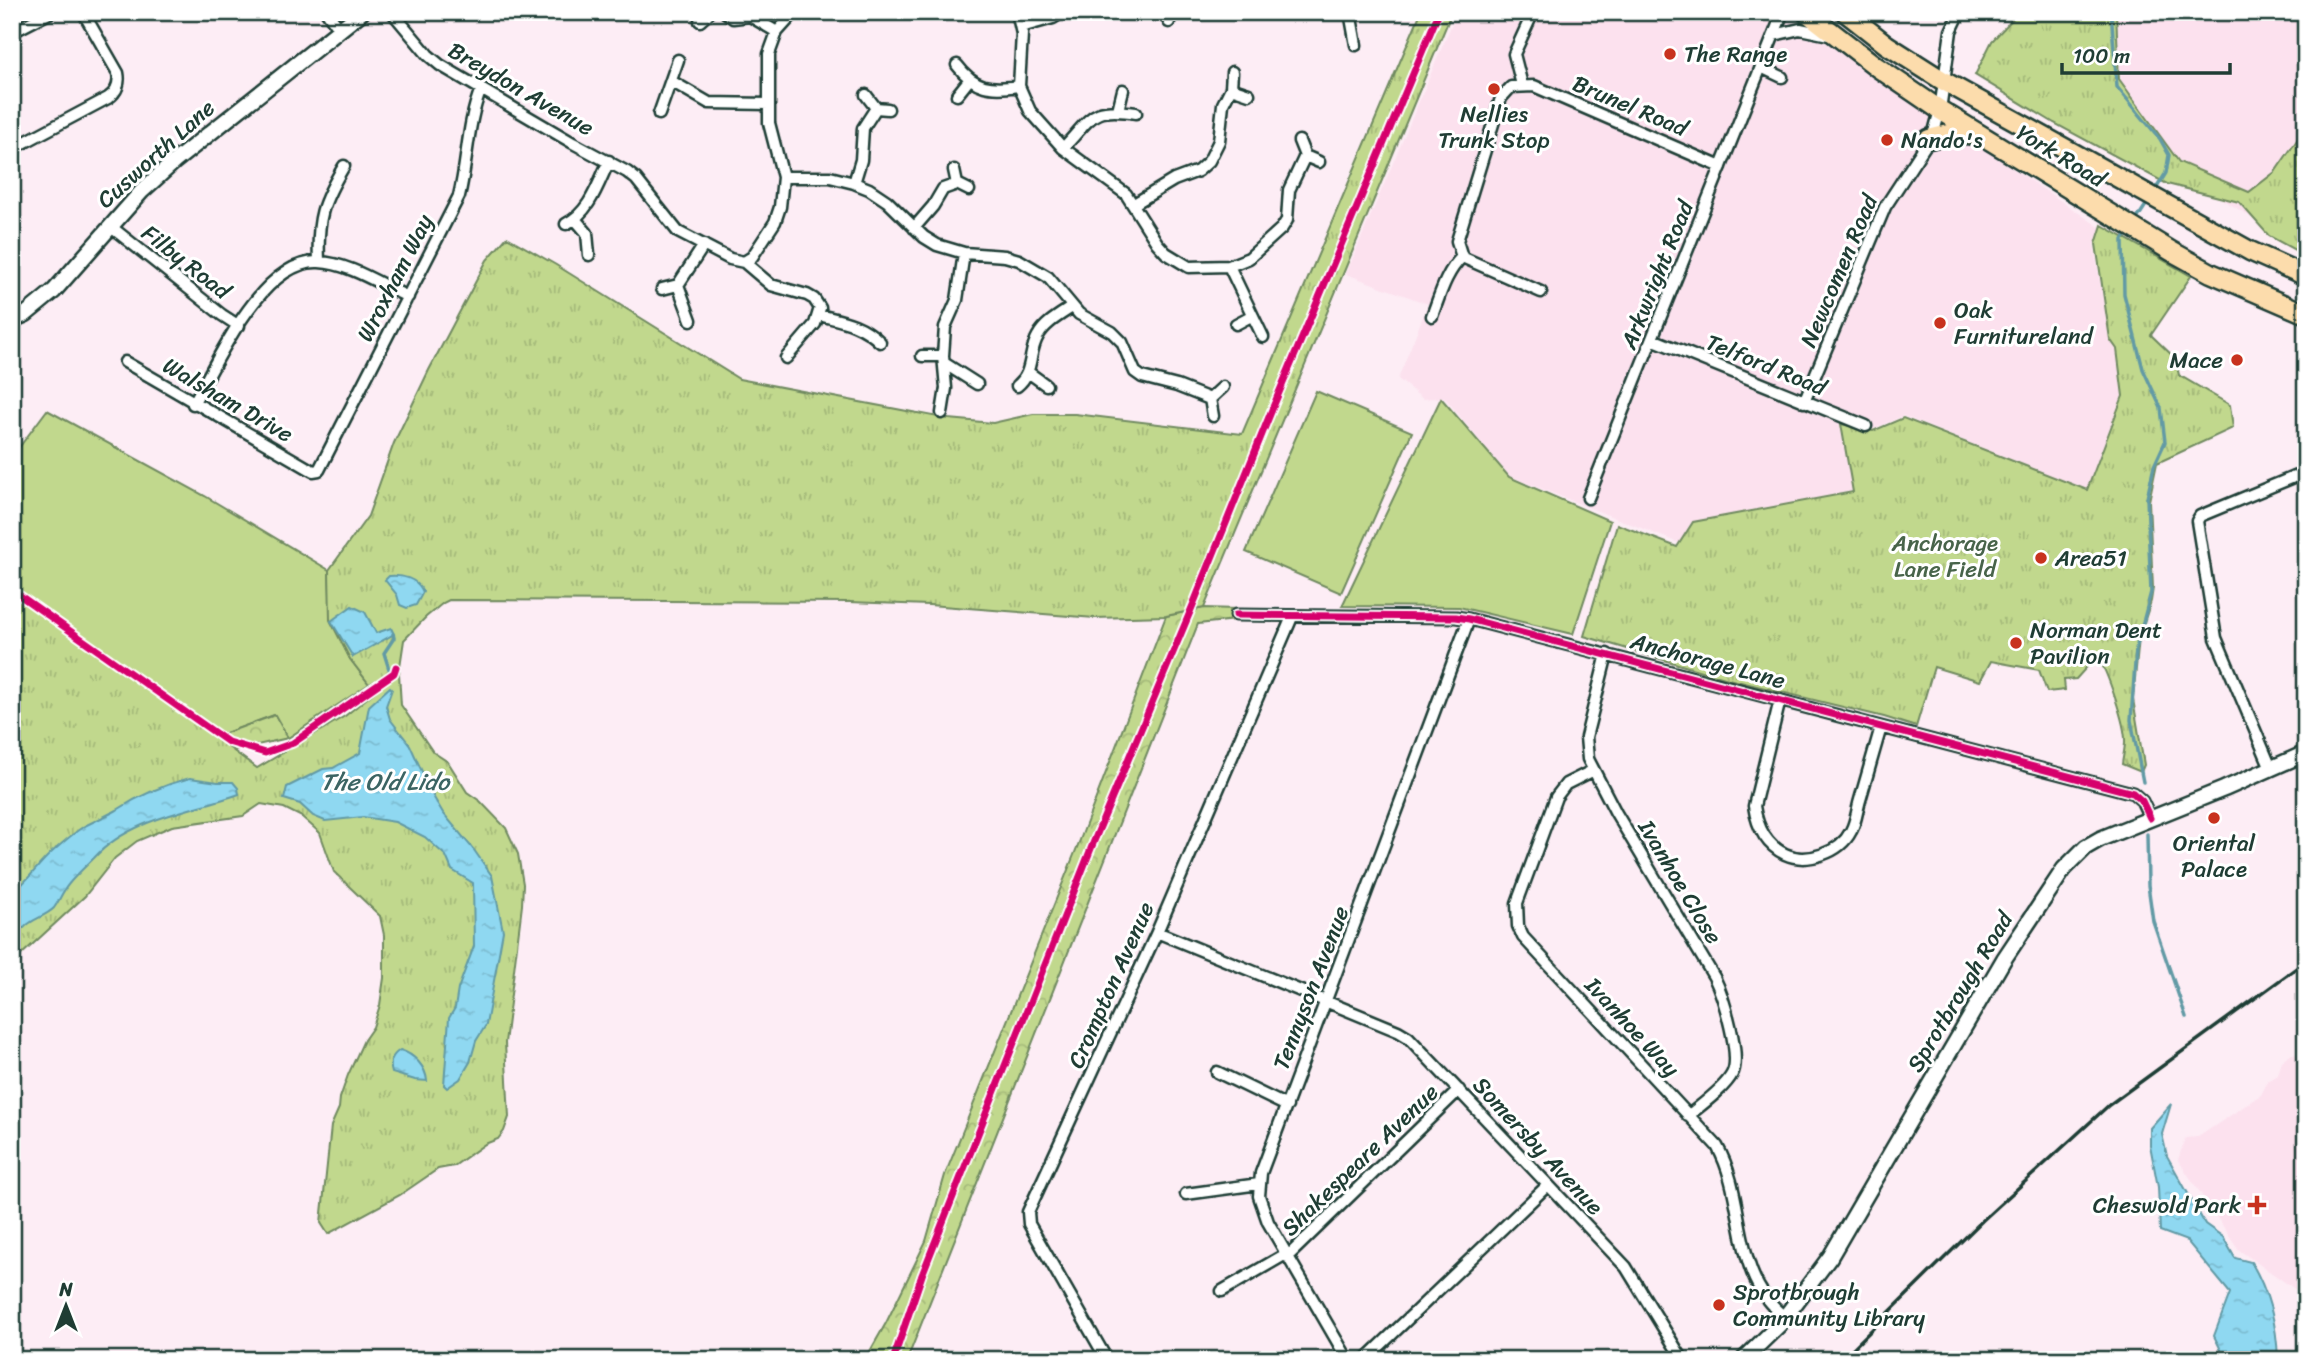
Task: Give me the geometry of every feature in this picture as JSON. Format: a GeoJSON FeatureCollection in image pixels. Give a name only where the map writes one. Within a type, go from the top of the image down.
{"type":"FeatureCollection","features":[{"type":"Feature","properties":{"kind":"highway","name":"York Road"},"geometry":{"type":"LineString","coordinates":[[1806,12],[1940,110],[2171,251],[2211,273],[2306,314]]}},
{"type":"Feature","properties":{"kind":"highway","name":"York Road"},"geometry":{"type":"LineString","coordinates":[[1845,12],[1887,45],[1942,80],[2250,251],[2306,276]]}},
{"type":"Feature","properties":{"kind":"highway"},"geometry":{"type":"LineString","coordinates":[[1929,139],[1953,133],[1980,135]]}},
{"type":"Feature","properties":{"kind":"street"},"geometry":{"type":"LineString","coordinates":[[12,32],[51,12]]}},
{"type":"Feature","properties":{"kind":"street"},"geometry":{"type":"LineString","coordinates":[[12,149],[108,98],[116,90],[119,83],[118,73],[83,12]]}},
{"type":"Feature","properties":{"kind":"street"},"geometry":{"type":"LineString","coordinates":[[327,12],[340,30]]}},
{"type":"Feature","properties":{"kind":"street","name":"Cusworth Lane"},"geometry":{"type":"LineString","coordinates":[[12,320],[26,313],[54,291],[142,191],[175,161],[362,12]]}},
{"type":"Feature","properties":{"kind":"street","name":"Breydon Avenue"},"geometry":{"type":"LineString","coordinates":[[392,12],[428,55],[440,65],[636,179],[678,232],[730,259],[744,262],[771,285],[814,299],[819,304],[819,315]]}},
{"type":"Feature","properties":{"kind":"street"},"geometry":{"type":"LineString","coordinates":[[700,22],[710,12]]}},
{"type":"Feature","properties":{"kind":"street"},"geometry":{"type":"LineString","coordinates":[[725,12],[733,18],[750,16],[776,32]]}},
{"type":"Feature","properties":{"kind":"street"},"geometry":{"type":"LineString","coordinates":[[744,262],[752,257],[775,222],[780,207],[783,177],[769,123],[769,54],[776,32],[795,12]]}},
{"type":"Feature","properties":{"kind":"street"},"geometry":{"type":"LineString","coordinates":[[1017,12],[1021,27],[1019,86],[1030,111],[1063,148],[1117,186],[1134,204],[1157,243],[1177,261],[1189,267],[1229,266],[1249,258],[1282,228],[1287,220],[1289,190],[1305,156]]}},
{"type":"Feature","properties":{"kind":"street"},"geometry":{"type":"LineString","coordinates":[[1021,27],[1053,18],[1062,12]]}},
{"type":"Feature","properties":{"kind":"street"},"geometry":{"type":"LineString","coordinates":[[1350,12],[1356,46]]}},
{"type":"Feature","properties":{"kind":"street","name":"Arkwright Road"},"geometry":{"type":"LineString","coordinates":[[1588,498],[1783,12]]}},
{"type":"Feature","properties":{"kind":"street","name":"Newcomen Road"},"geometry":{"type":"LineString","coordinates":[[1804,402],[1885,207],[1929,139],[1940,110],[1942,80],[1951,31],[1960,12]]}},
{"type":"Feature","properties":{"kind":"street"},"geometry":{"type":"LineString","coordinates":[[1530,19],[1514,54],[1522,85],[1511,87],[1501,98],[1457,241],[1462,257],[1541,292]]}},
{"type":"Feature","properties":{"kind":"street"},"geometry":{"type":"LineString","coordinates":[[1774,35],[1800,29],[1839,38]]}},
{"type":"Feature","properties":{"kind":"street"},"geometry":{"type":"LineString","coordinates":[[659,114],[678,60]]}},
{"type":"Feature","properties":{"kind":"street"},"geometry":{"type":"LineString","coordinates":[[957,65],[969,80],[979,85],[997,88],[1019,86]]}},
{"type":"Feature","properties":{"kind":"street"},"geometry":{"type":"LineString","coordinates":[[1761,66],[1782,77]]}},
{"type":"Feature","properties":{"kind":"street"},"geometry":{"type":"LineString","coordinates":[[1134,204],[1174,180],[1205,167],[1219,141],[1223,104],[1231,88],[1232,72]]}},
{"type":"Feature","properties":{"kind":"street"},"geometry":{"type":"LineString","coordinates":[[671,80],[709,103],[769,104]]}},
{"type":"Feature","properties":{"kind":"street"},"geometry":{"type":"LineString","coordinates":[[957,95],[969,80]]}},
{"type":"Feature","properties":{"kind":"street","name":"Brunel Road"},"geometry":{"type":"LineString","coordinates":[[1522,85],[1534,86],[1721,167]]}},
{"type":"Feature","properties":{"kind":"street"},"geometry":{"type":"LineString","coordinates":[[1231,88],[1249,94]]}},
{"type":"Feature","properties":{"kind":"street","name":"Wroxham Way"},"geometry":{"type":"LineString","coordinates":[[313,471],[319,470],[459,196],[467,159],[468,138],[481,89]]}},
{"type":"Feature","properties":{"kind":"street"},"geometry":{"type":"LineString","coordinates":[[1118,110],[1123,90]]}},
{"type":"Feature","properties":{"kind":"street"},"geometry":{"type":"LineString","coordinates":[[866,95],[876,108],[888,109]]}},
{"type":"Feature","properties":{"kind":"street"},"geometry":{"type":"LineString","coordinates":[[854,183],[861,160],[863,128],[876,108]]}},
{"type":"Feature","properties":{"kind":"street"},"geometry":{"type":"LineString","coordinates":[[1063,148],[1096,114],[1105,110],[1136,113]]}},
{"type":"Feature","properties":{"kind":"street"},"geometry":{"type":"LineString","coordinates":[[1299,141],[1305,156],[1319,162]]}},
{"type":"Feature","properties":{"kind":"street"},"geometry":{"type":"LineString","coordinates":[[589,255],[587,233],[570,221],[591,199],[608,161]]}},
{"type":"Feature","properties":{"kind":"street"},"geometry":{"type":"LineString","coordinates":[[320,261],[320,218],[327,195],[345,164]]}},
{"type":"Feature","properties":{"kind":"street"},"geometry":{"type":"LineString","coordinates":[[954,170],[957,184]]}},
{"type":"Feature","properties":{"kind":"street"},"geometry":{"type":"LineString","coordinates":[[783,177],[830,177],[854,183],[887,201],[914,228],[937,245],[964,253],[1005,256],[1019,260],[1048,277],[1079,314],[1112,332],[1122,342],[1135,372],[1142,377],[1177,386],[1210,399]]}},
{"type":"Feature","properties":{"kind":"street"},"geometry":{"type":"LineString","coordinates":[[914,228],[943,190],[957,184],[969,190]]}},
{"type":"Feature","properties":{"kind":"street","name":"Filby Road"},"geometry":{"type":"LineString","coordinates":[[110,226],[239,326]]}},
{"type":"Feature","properties":{"kind":"street"},"geometry":{"type":"LineString","coordinates":[[662,289],[678,285],[704,245]]}},
{"type":"Feature","properties":{"kind":"street"},"geometry":{"type":"LineString","coordinates":[[942,414],[946,388],[945,327],[957,300],[964,253]]}},
{"type":"Feature","properties":{"kind":"street"},"geometry":{"type":"LineString","coordinates":[[1432,316],[1446,279],[1462,257]]}},
{"type":"Feature","properties":{"kind":"street"},"geometry":{"type":"LineString","coordinates":[[194,404],[261,293],[277,276],[292,267],[305,262],[320,261],[343,267],[408,298]]}},
{"type":"Feature","properties":{"kind":"street"},"geometry":{"type":"LineString","coordinates":[[1229,266],[1263,337]]}},
{"type":"Feature","properties":{"kind":"street"},"geometry":{"type":"LineString","coordinates":[[678,285],[691,320]]}},
{"type":"Feature","properties":{"kind":"street"},"geometry":{"type":"LineString","coordinates":[[1017,386],[1028,372],[1038,335],[1044,326],[1072,307]]}},
{"type":"Feature","properties":{"kind":"street"},"geometry":{"type":"LineString","coordinates":[[786,358],[810,332],[819,315],[868,330],[880,342]]}},
{"type":"Feature","properties":{"kind":"street"},"geometry":{"type":"LineString","coordinates":[[1236,324],[1251,316]]}},
{"type":"Feature","properties":{"kind":"street","name":"Telford Road"},"geometry":{"type":"LineString","coordinates":[[1652,340],[1866,426]]}},
{"type":"Feature","properties":{"kind":"street"},"geometry":{"type":"LineString","coordinates":[[922,356],[944,359],[977,384]]}},
{"type":"Feature","properties":{"kind":"street","name":"Walsham Drive"},"geometry":{"type":"LineString","coordinates":[[125,362],[313,471]]}},
{"type":"Feature","properties":{"kind":"street"},"geometry":{"type":"LineString","coordinates":[[1028,372],[1046,385]]}},
{"type":"Feature","properties":{"kind":"street"},"geometry":{"type":"LineString","coordinates":[[1210,399],[1223,387]]}},
{"type":"Feature","properties":{"kind":"street"},"geometry":{"type":"LineString","coordinates":[[1210,399],[1213,416]]}},
{"type":"Feature","properties":{"kind":"street"},"geometry":{"type":"LineString","coordinates":[[2271,768],[2216,638],[2197,521],[2200,516],[2306,472]]}},
{"type":"Feature","properties":{"kind":"street","name":"Anchorage Lane"},"geometry":{"type":"LineString","coordinates":[[1236,615],[1469,619],[2133,793],[2142,801],[2150,818]]}},
{"type":"Feature","properties":{"kind":"street","name":"Crompton Avenue"},"geometry":{"type":"LineString","coordinates":[[1107,1360],[1029,1224],[1028,1212],[1157,932],[1292,617]]}},
{"type":"Feature","properties":{"kind":"street","name":"Tennyson Avenue"},"geometry":{"type":"LineString","coordinates":[[1259,1184],[1469,619]]}},
{"type":"Feature","properties":{"kind":"street","name":"Ivanhoe Close"},"geometry":{"type":"LineString","coordinates":[[1607,654],[1586,737],[1585,748],[1592,771],[1714,977],[1723,1000],[1737,1062],[1731,1077],[1688,1116]]}},
{"type":"Feature","properties":{"kind":"street"},"geometry":{"type":"LineString","coordinates":[[1780,700],[1754,806],[1756,818],[1767,839],[1786,854],[1810,857],[1835,849],[1851,832],[1881,727]]}},
{"type":"Feature","properties":{"kind":"street","name":"Sprotbrough Road"},"geometry":{"type":"LineString","coordinates":[[1743,1360],[1785,1317],[1830,1257],[2004,959],[2064,869],[2100,839],[2306,753]]}},
{"type":"Feature","properties":{"kind":"street","name":"Ivanhoe Way"},"geometry":{"type":"LineString","coordinates":[[1592,771],[1566,784],[1556,797],[1517,903],[1518,926],[1523,937],[1717,1146],[1724,1158],[1743,1249],[1762,1292],[1785,1317]]}},
{"type":"Feature","properties":{"kind":"street","name":"Somersby Avenue"},"geometry":{"type":"LineString","coordinates":[[1157,932],[1408,1037],[1626,1267],[1684,1360]]}},
{"type":"Feature","properties":{"kind":"street"},"geometry":{"type":"LineString","coordinates":[[1217,1072],[1287,1106]]}},
{"type":"Feature","properties":{"kind":"street","name":"Shakespeare Avenue"},"geometry":{"type":"LineString","coordinates":[[1222,1291],[1287,1255],[1458,1090]]}},
{"type":"Feature","properties":{"kind":"street"},"geometry":{"type":"LineString","coordinates":[[1186,1194],[1259,1184],[1259,1196],[1268,1222],[1348,1360]]}},
{"type":"Feature","properties":{"kind":"street"},"geometry":{"type":"LineString","coordinates":[[1364,1360],[1548,1185]]}},
{"type":"Feature","properties":{"kind":"shaded area"},"geometry":{"type":"Polygon","coordinates":[[[1457,12],[1786,12],[1816,36],[2101,228],[2094,245],[2110,339],[2117,349],[2123,396],[2087,490],[1903,416],[1873,429],[1840,424],[1853,491],[1692,522],[1679,543],[1509,476],[1444,397],[1423,399],[1398,379],[1428,304],[1346,274],[1457,12]]]}},
{"type":"Feature","properties":{"kind":"shaded area"},"geometry":{"type":"Polygon","coordinates":[[[2116,12],[2306,12],[2306,251],[2173,169],[2121,80],[2116,12]]]}},
{"type":"Feature","properties":{"kind":"shaded area","name":"Cheswold Park"},"geometry":{"type":"Polygon","coordinates":[[[2292,1054],[2306,1056],[2306,1297],[2239,1250],[2178,1160],[2185,1138],[2198,1137],[2261,1095],[2268,1081],[2278,1075],[2282,1061],[2292,1054]]]}},
{"type":"Feature","properties":{"kind":"green space"},"geometry":{"type":"Polygon","coordinates":[[[1421,12],[1452,12],[1204,608],[1166,616],[1095,618],[929,605],[849,602],[449,600],[426,617],[404,640],[399,673],[401,705],[433,752],[448,762],[467,792],[480,801],[506,828],[518,854],[523,884],[522,905],[505,1043],[509,1117],[498,1139],[485,1144],[454,1166],[438,1169],[400,1195],[328,1234],[321,1223],[331,1126],[348,1075],[373,1027],[380,1005],[384,978],[384,935],[380,916],[334,872],[320,833],[302,817],[284,808],[261,804],[243,816],[172,826],[137,841],[115,858],[85,896],[21,955],[12,951],[12,597],[16,592],[257,768],[345,716],[398,673],[388,673],[369,684],[350,659],[330,620],[329,570],[368,516],[394,443],[429,370],[487,260],[507,237],[739,379],[949,419],[993,423],[1033,414],[1075,414],[1242,434],[1421,12]]]}},
{"type":"Feature","properties":{"kind":"green space"},"geometry":{"type":"Polygon","coordinates":[[[2019,12],[2116,12],[2119,79],[2179,162],[2249,192],[2275,172],[2306,127],[2306,256],[2269,236],[2239,202],[2167,184],[2054,123],[1975,75],[1992,41],[2019,12]]]}},
{"type":"Feature","properties":{"kind":"green space","name":"Anchorage Lane Field"},"geometry":{"type":"Polygon","coordinates":[[[2102,225],[2191,276],[2151,335],[2175,358],[2179,375],[2230,405],[2233,428],[2157,463],[2149,501],[2153,588],[2139,638],[2133,699],[2144,765],[2141,772],[2122,764],[2125,742],[2122,724],[2111,686],[2098,658],[2076,679],[2064,680],[2065,690],[2047,692],[2039,670],[1991,661],[1980,681],[1934,667],[1916,727],[1728,679],[1584,636],[1617,524],[1677,547],[1693,522],[1853,492],[1841,424],[1873,431],[1903,418],[2087,490],[2123,396],[2117,349],[2110,339],[2096,244],[2102,225]]]}},
{"type":"Feature","properties":{"kind":"green space"},"geometry":{"type":"Polygon","coordinates":[[[1316,391],[1412,432],[1341,593],[1246,552],[1316,391]]]}},
{"type":"Feature","properties":{"kind":"green space"},"geometry":{"type":"Polygon","coordinates":[[[1441,398],[1509,477],[1610,521],[1573,634],[1459,607],[1342,606],[1441,398]]]}},
{"type":"Feature","properties":{"kind":"green space"},"geometry":{"type":"Polygon","coordinates":[[[47,410],[205,496],[329,570],[331,620],[350,659],[369,684],[288,738],[274,715],[215,737],[12,590],[12,457],[47,410]]]}},
{"type":"Feature","properties":{"kind":"green space"},"geometry":{"type":"Polygon","coordinates":[[[1204,608],[1236,609],[1235,620],[1198,624],[907,1360],[865,1360],[926,1241],[945,1175],[1080,840],[1166,616],[1204,608]]]}},
{"type":"Feature","properties":{"kind":"green space"},"geometry":{"type":"Polygon","coordinates":[[[275,715],[288,738],[235,750],[232,757],[215,737],[275,715]]]}},
{"type":"Feature","properties":{"kind":"green space"},"geometry":{"type":"Polygon","coordinates":[[[2306,1327],[2306,1360],[2294,1360],[2306,1327]]]}},
{"type":"Feature","properties":{"kind":"water"},"geometry":{"type":"Polygon","coordinates":[[[389,576],[404,577],[417,583],[423,592],[416,605],[407,608],[400,605],[397,595],[385,580],[389,576]]]}},
{"type":"Feature","properties":{"kind":"water"},"geometry":{"type":"Polygon","coordinates":[[[352,606],[365,612],[376,633],[391,628],[394,634],[353,657],[331,621],[352,606]]]}},
{"type":"Feature","properties":{"kind":"water","name":"The Old Lido"},"geometry":{"type":"Polygon","coordinates":[[[390,687],[392,689],[386,706],[390,719],[410,745],[443,813],[492,876],[503,931],[486,1025],[460,1079],[447,1088],[444,1085],[449,1018],[455,1008],[458,989],[474,946],[473,883],[452,870],[446,856],[425,837],[395,822],[363,817],[325,821],[313,816],[300,804],[284,799],[287,787],[323,769],[333,768],[360,753],[369,706],[390,687]]]}},
{"type":"Feature","properties":{"kind":"water"},"geometry":{"type":"Polygon","coordinates":[[[190,778],[233,782],[239,794],[162,817],[125,834],[109,844],[76,875],[54,908],[24,928],[12,927],[12,893],[66,840],[83,827],[143,795],[190,778]]]}},
{"type":"Feature","properties":{"kind":"water"},"geometry":{"type":"Polygon","coordinates":[[[400,1050],[418,1062],[427,1081],[392,1073],[392,1060],[400,1050]]]}},
{"type":"Feature","properties":{"kind":"water"},"geometry":{"type":"Polygon","coordinates":[[[2171,1104],[2162,1134],[2167,1156],[2205,1224],[2223,1237],[2235,1258],[2251,1262],[2257,1273],[2271,1309],[2278,1360],[2226,1360],[2214,1336],[2230,1293],[2187,1241],[2160,1231],[2158,1187],[2150,1145],[2150,1128],[2171,1104]]]}},
{"type":"Feature","properties":{"kind":"waterway"},"geometry":{"type":"LineString","coordinates":[[2111,12],[2117,87],[2160,139],[2169,155],[2166,173],[2154,192]]}},
{"type":"Feature","properties":{"kind":"waterway"},"geometry":{"type":"LineString","coordinates":[[2135,222],[2148,202]]}},
{"type":"Feature","properties":{"kind":"waterway"},"geometry":{"type":"LineString","coordinates":[[2129,231],[2123,240],[2124,294],[2143,369],[2161,408],[2165,442],[2154,466],[2147,498],[2151,592],[2136,649],[2131,720],[2143,782]]}},
{"type":"Feature","properties":{"kind":"waterway"},"geometry":{"type":"LineString","coordinates":[[389,669],[384,653],[394,638],[393,634]]}},
{"type":"Feature","properties":{"kind":"waterway"},"geometry":{"type":"LineString","coordinates":[[2147,834],[2148,885],[2153,921],[2186,1017]]}},
{"type":"Feature","properties":{"kind":"railway"},"geometry":{"type":"LineString","coordinates":[[1841,1360],[1983,1220],[2109,1105],[2306,961]]}},
{"type":"Feature","properties":{"kind":"cycle path"},"geometry":{"type":"LineString","coordinates":[[893,1360],[922,1275],[1094,841],[1439,12]]}},
{"type":"Feature","properties":{"kind":"cycle path"},"geometry":{"type":"LineString","coordinates":[[12,590],[228,742],[265,753],[293,743],[394,673],[396,667]]}},
{"type":"Feature","properties":{"kind":"cycle path"},"geometry":{"type":"LineString","coordinates":[[1236,615],[1469,619],[2133,793],[2142,801],[2150,818]]}},
{"type":"Feature","properties":{"kind":"place","name":"The Range"},"geometry":{"type":"Point","coordinates":[1670,54]}},
{"type":"Feature","properties":{"kind":"place","name":"Nellies Trunk Stop"},"geometry":{"type":"Point","coordinates":[1494,89]}},
{"type":"Feature","properties":{"kind":"place","name":"Nando's"},"geometry":{"type":"Point","coordinates":[1887,140]}},
{"type":"Feature","properties":{"kind":"place","name":"Oak Furnitureland"},"geometry":{"type":"Point","coordinates":[1940,323]}},
{"type":"Feature","properties":{"kind":"place","name":"Mace"},"geometry":{"type":"Point","coordinates":[2237,360]}},
{"type":"Feature","properties":{"kind":"place","name":"Area51"},"geometry":{"type":"Point","coordinates":[2041,558]}},
{"type":"Feature","properties":{"kind":"place","name":"Norman Dent Pavilion"},"geometry":{"type":"Point","coordinates":[2016,643]}},
{"type":"Feature","properties":{"kind":"place","name":"Oriental Palace"},"geometry":{"type":"Point","coordinates":[2214,818]}},
{"type":"Feature","properties":{"kind":"place","name":"Cheswold Park"},"geometry":{"type":"Point","coordinates":[2257,1205]}},
{"type":"Feature","properties":{"kind":"place","name":"Sprotbrough Community Library"},"geometry":{"type":"Point","coordinates":[1719,1305]}}]}
